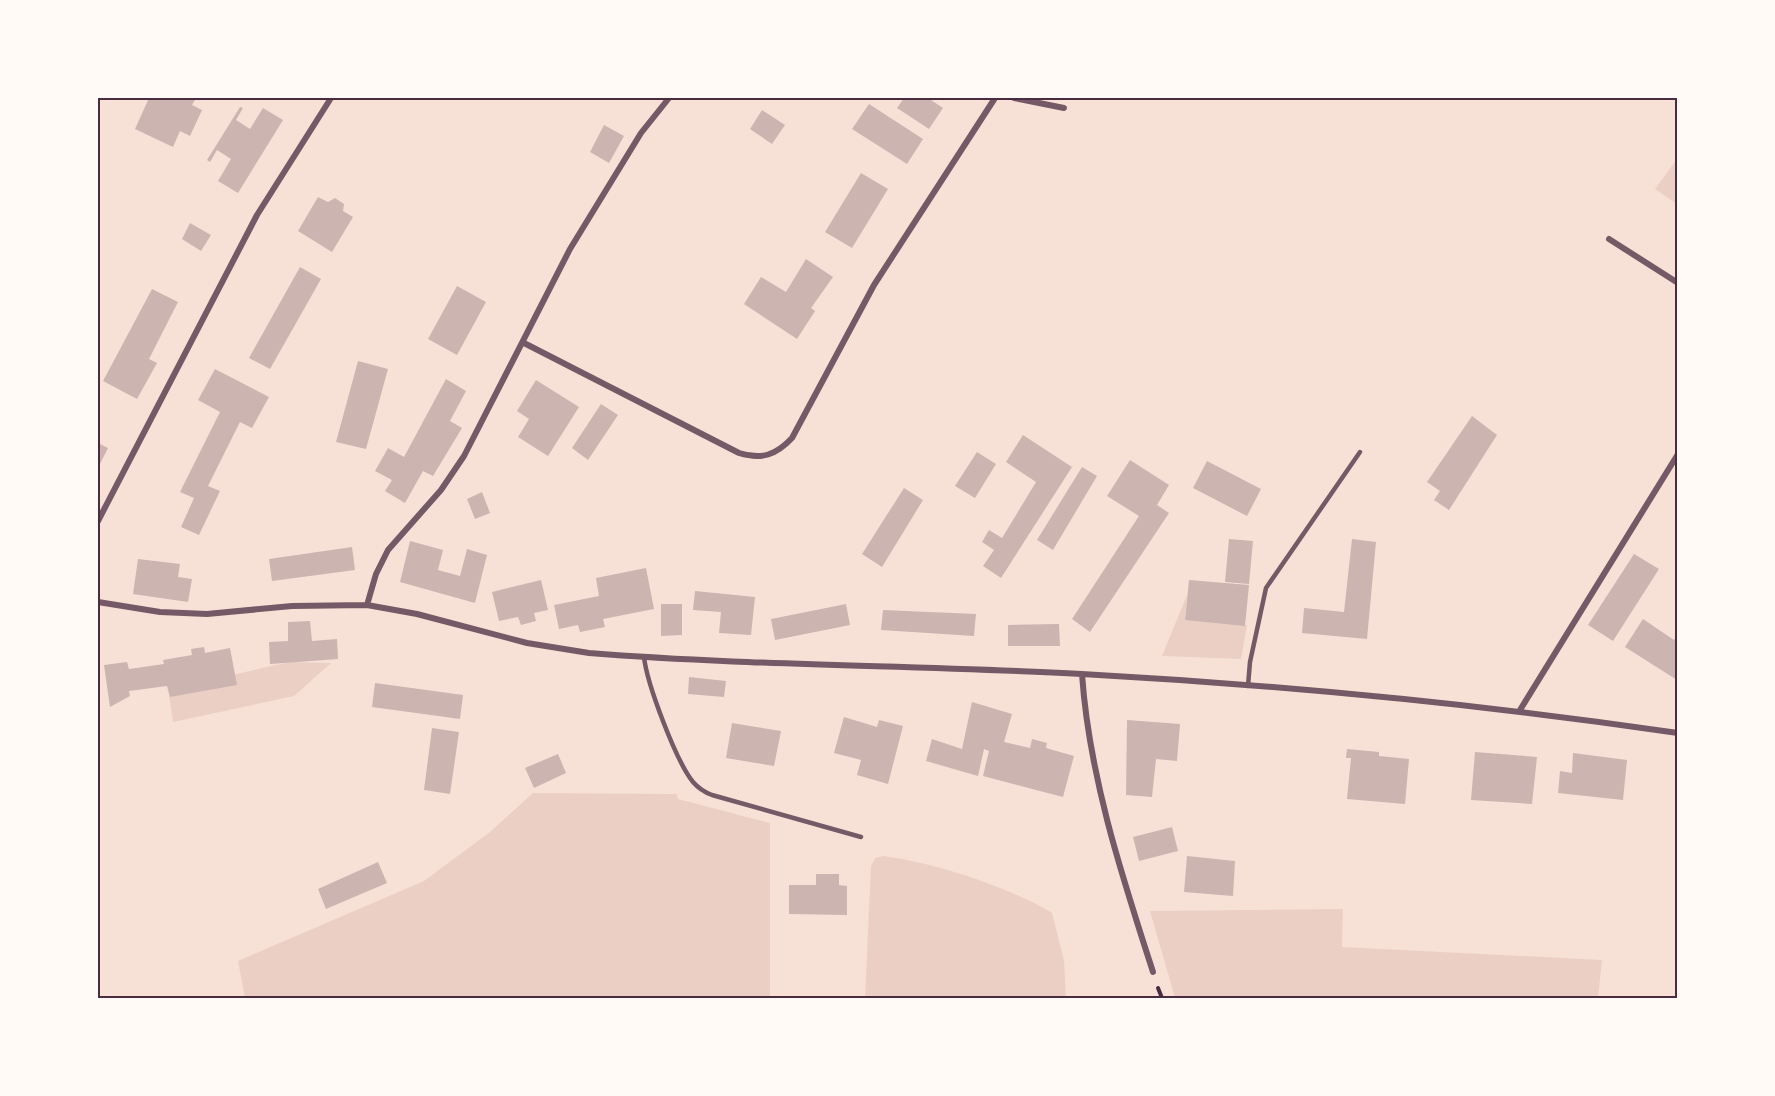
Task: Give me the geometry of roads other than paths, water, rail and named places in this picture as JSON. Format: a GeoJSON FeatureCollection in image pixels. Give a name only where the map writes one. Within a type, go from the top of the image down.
{"type":"FeatureCollection","features":[{"type":"Feature","properties":{"kind":"street"},"geometry":{"type":"LineString","coordinates":[[98,521],[257,215],[332,98]]}},
{"type":"Feature","properties":{"kind":"street"},"geometry":{"type":"LineString","coordinates":[[367,605],[376,574],[388,550],[441,490],[464,456],[524,343],[570,249],[641,133],[669,98]]}},
{"type":"Feature","properties":{"kind":"street"},"geometry":{"type":"LineString","coordinates":[[524,343],[739,453],[750,456],[771,455],[792,438],[874,285],[995,98]]}},
{"type":"Feature","properties":{"kind":"street"},"geometry":{"type":"LineString","coordinates":[[1014,98],[1064,108]]}},
{"type":"Feature","properties":{"kind":"street"},"geometry":{"type":"LineString","coordinates":[[1609,239],[1677,283]]}},
{"type":"Feature","properties":{"kind":"street"},"geometry":{"type":"LineString","coordinates":[[1520,710],[1677,454]]}},
{"type":"Feature","properties":{"kind":"street"},"geometry":{"type":"LineString","coordinates":[[98,602],[159,612],[207,614],[292,606],[367,605],[417,614],[527,643],[589,653],[1082,674],[1334,691],[1520,710],[1677,733]]}},
{"type":"Feature","properties":{"kind":"street"},"geometry":{"type":"LineString","coordinates":[[1082,674],[1090,744],[1100,789],[1129,898],[1153,972]]}},
{"type":"Feature","properties":{"kind":"lane"},"geometry":{"type":"LineString","coordinates":[[1248,686],[1250,662],[1266,588],[1360,452]]}},
{"type":"Feature","properties":{"kind":"lane"},"geometry":{"type":"LineString","coordinates":[[644,657],[648,680],[683,765],[700,790],[861,837]]}}]}
